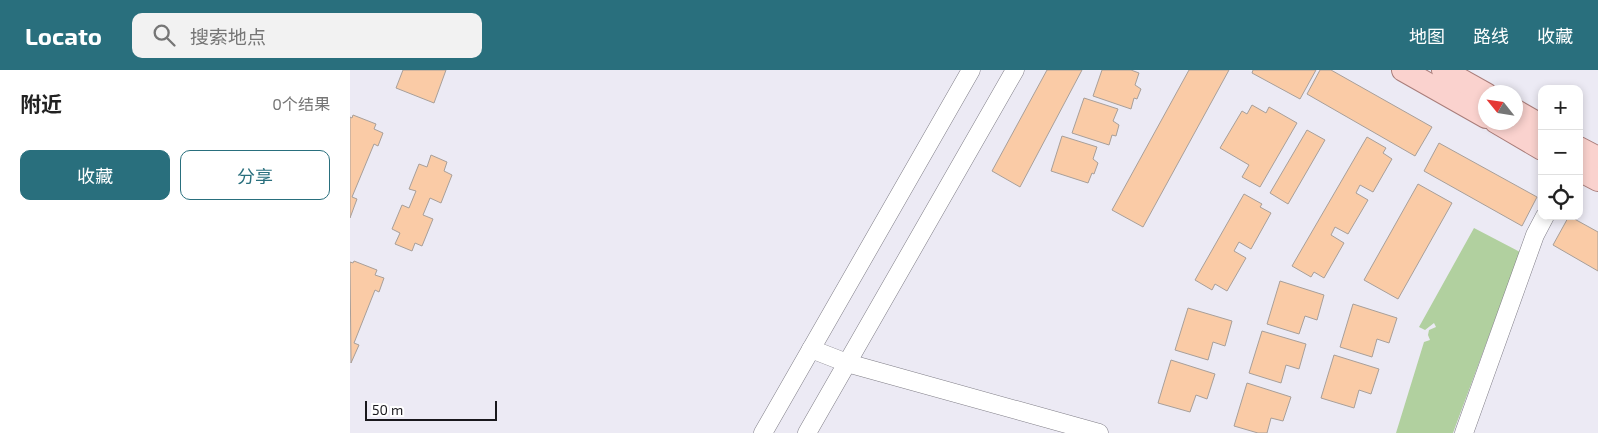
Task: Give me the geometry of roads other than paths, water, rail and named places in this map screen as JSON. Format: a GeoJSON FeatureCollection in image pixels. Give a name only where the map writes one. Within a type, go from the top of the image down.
{"type":"FeatureCollection","features":[{"type":"Feature","properties":{"kind":"main road"},"geometry":{"type":"LineString","coordinates":[[1403,70],[1478,112]]}},
{"type":"Feature","properties":{"kind":"main road"},"geometry":{"type":"LineString","coordinates":[[1444,70],[1478,89]]}},
{"type":"Feature","properties":{"kind":"main road"},"geometry":{"type":"LineString","coordinates":[[1523,115],[1538,124]]}},
{"type":"Feature","properties":{"kind":"main road"},"geometry":{"type":"LineString","coordinates":[[1510,130],[1538,147]]}},
{"type":"Feature","properties":{"kind":"main road"},"geometry":{"type":"LineString","coordinates":[[1583,150],[1598,158]]}},
{"type":"Feature","properties":{"kind":"main road"},"geometry":{"type":"LineString","coordinates":[[1583,172],[1598,180]]}},
{"type":"Feature","properties":{"kind":"street"},"geometry":{"type":"LineString","coordinates":[[763,433],[971,70]]}},
{"type":"Feature","properties":{"kind":"street"},"geometry":{"type":"LineString","coordinates":[[807,433],[1015,70]]}},
{"type":"Feature","properties":{"kind":"street"},"geometry":{"type":"LineString","coordinates":[[1464,433],[1535,235],[1543,220]]}},
{"type":"Feature","properties":{"kind":"street"},"geometry":{"type":"LineString","coordinates":[[811,349],[847,363],[1100,433]]}}]}
